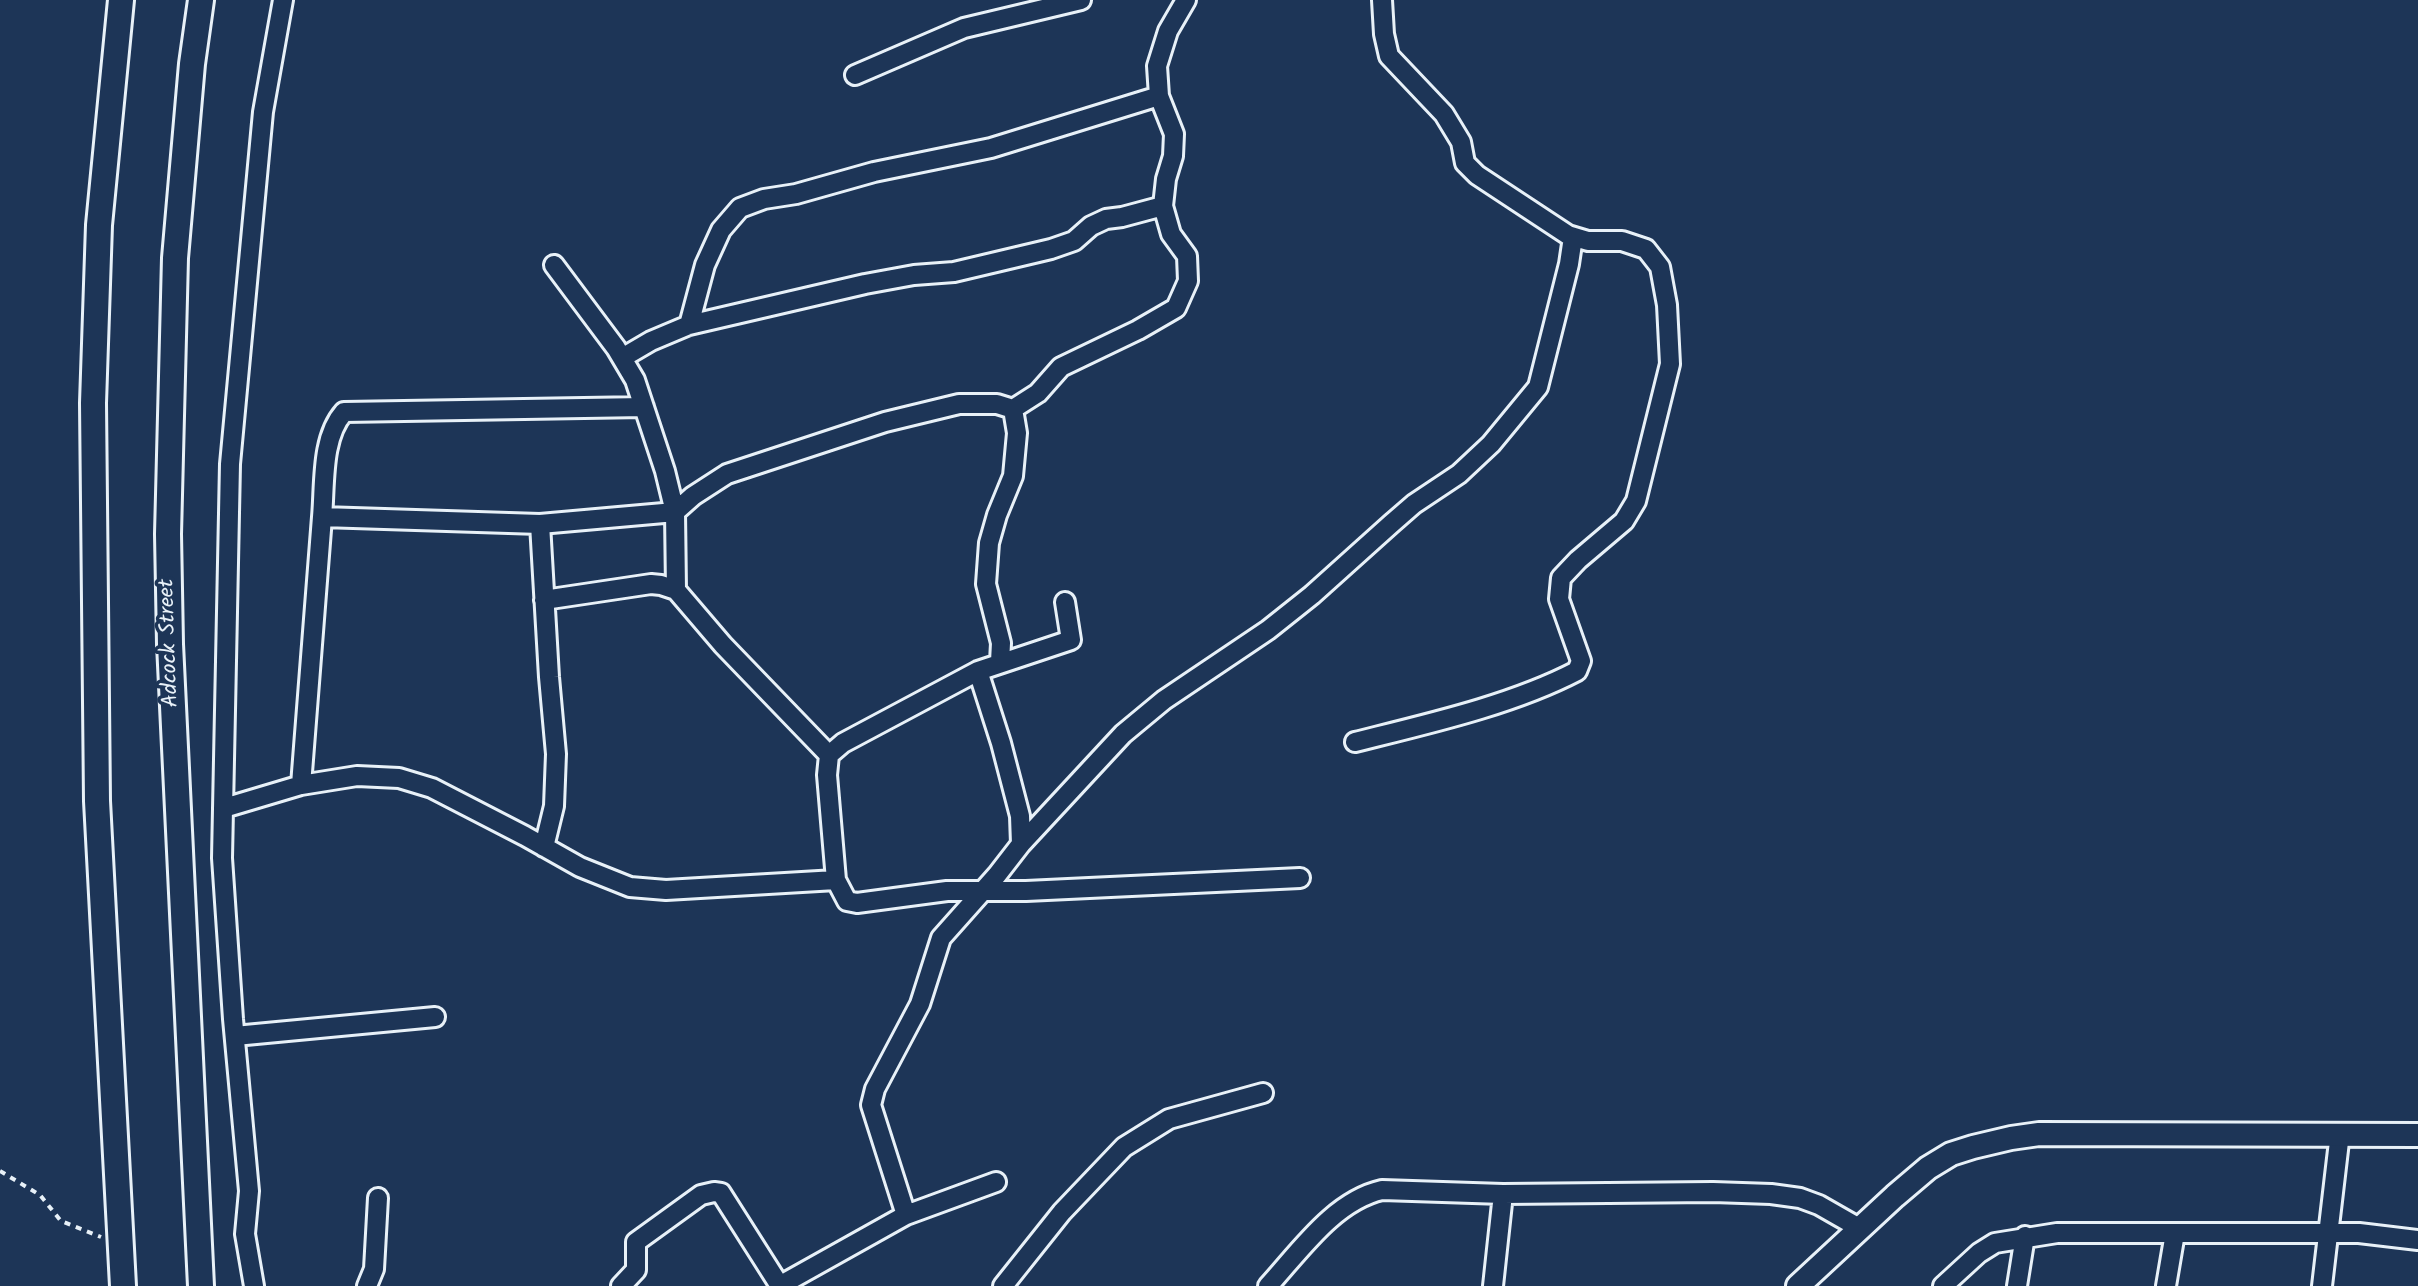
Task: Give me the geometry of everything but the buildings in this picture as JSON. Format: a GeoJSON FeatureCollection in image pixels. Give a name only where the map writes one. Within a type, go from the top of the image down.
{"type":"FeatureCollection","features":[{"type":"Feature","properties":{"kind":"main road"},"geometry":{"type":"LineString","coordinates":[[121,0],[99,225],[93,403],[96,786],[123,1286]]}},
{"type":"Feature","properties":{"kind":"main road","name":"Adcock Street"},"geometry":{"type":"LineString","coordinates":[[201,0],[186,122],[175,258],[168,534],[171,659],[201,1286]]}},
{"type":"Feature","properties":{"kind":"street"},"geometry":{"type":"LineString","coordinates":[[254,1286],[245,1234],[249,1191],[222,858],[230,464],[263,112],[283,0]]}},
{"type":"Feature","properties":{"kind":"street"},"geometry":{"type":"LineString","coordinates":[[855,75],[964,28],[1081,0]]}},
{"type":"Feature","properties":{"kind":"street"},"geometry":{"type":"LineString","coordinates":[[322,517],[540,524],[675,512],[727,474],[885,422],[959,404],[997,404],[1013,409],[1038,393],[1061,367],[1176,308],[1188,281],[1187,256],[1171,234],[1163,206],[1174,134],[1159,96],[1157,66],[1168,31],[1186,0]]}},
{"type":"Feature","properties":{"kind":"street"},"geometry":{"type":"LineString","coordinates":[[1355,742],[1548,687],[1577,671],[1581,661],[1559,599],[1561,578],[1624,521],[1636,501],[1670,364],[1667,305],[1660,267],[1646,249],[1622,241],[1588,241],[1573,237],[1477,175],[1465,163],[1455,128],[1389,56],[1382,0]]}},
{"type":"Feature","properties":{"kind":"street"},"geometry":{"type":"LineString","coordinates":[[689,325],[705,265],[721,230],[740,208],[764,199],[796,194],[874,172],[991,148],[1159,96]]}},
{"type":"Feature","properties":{"kind":"street"},"geometry":{"type":"LineString","coordinates":[[622,358],[651,341],[689,325],[865,284],[954,272],[1051,249],[1074,241],[1091,226],[1106,219],[1163,206]]}},
{"type":"Feature","properties":{"kind":"street"},"geometry":{"type":"LineString","coordinates":[[906,1215],[871,1105],[875,1089],[920,1004],[941,938],[1021,844],[1123,734],[1164,700],[1268,630],[1414,504],[1459,474],[1491,444],[1538,387],[1573,237]]}},
{"type":"Feature","properties":{"kind":"street"},"geometry":{"type":"LineString","coordinates":[[554,265],[635,380],[675,512],[676,590]]}},
{"type":"Feature","properties":{"kind":"street"},"geometry":{"type":"LineString","coordinates":[[301,785],[329,445],[336,421],[344,412],[644,407]]}},
{"type":"Feature","properties":{"kind":"street"},"geometry":{"type":"LineString","coordinates":[[1000,662],[1001,643],[986,584],[989,543],[1013,476],[1017,433],[1013,409]]}},
{"type":"Feature","properties":{"kind":"street"},"geometry":{"type":"LineString","coordinates":[[540,524],[556,776],[554,806],[544,847]]}},
{"type":"Feature","properties":{"kind":"street"},"geometry":{"type":"LineString","coordinates":[[544,600],[651,584],[676,590],[723,645],[829,755]]}},
{"type":"Feature","properties":{"kind":"street"},"geometry":{"type":"LineString","coordinates":[[1065,602],[1071,640],[978,671],[843,743],[829,755],[827,775],[836,880],[847,901],[857,903],[984,889],[1026,891],[1300,878]]}},
{"type":"Feature","properties":{"kind":"street"},"geometry":{"type":"LineString","coordinates":[[978,671],[1017,801],[1021,844]]}},
{"type":"Feature","properties":{"kind":"street"},"geometry":{"type":"LineString","coordinates":[[224,808],[301,785],[357,776],[399,778],[432,788],[580,867],[630,887],[679,889],[836,880]]}},
{"type":"Feature","properties":{"kind":"street"},"geometry":{"type":"LineString","coordinates":[[235,1036],[435,1017]]}},
{"type":"Feature","properties":{"kind":"street"},"geometry":{"type":"LineString","coordinates":[[1003,1286],[1062,1212],[1124,1147],[1169,1119],[1263,1093]]}},
{"type":"Feature","properties":{"kind":"street"},"geometry":{"type":"LineString","coordinates":[[2322,1286],[2340,1133]]}},
{"type":"Feature","properties":{"kind":"street"},"geometry":{"type":"LineString","coordinates":[[1798,1286],[1928,1168],[1951,1154],[2011,1138],[2039,1134],[2418,1135]]}},
{"type":"Feature","properties":{"kind":"street"},"geometry":{"type":"LineString","coordinates":[[621,1286],[636,1270],[636,1242],[701,1195],[721,1193],[779,1286],[906,1215],[996,1182]]}},
{"type":"Feature","properties":{"kind":"street"},"geometry":{"type":"LineString","coordinates":[[1268,1286],[1333,1218],[1364,1195],[1382,1190],[1503,1194],[1771,1194],[1800,1198],[1819,1205],[1861,1229]]}},
{"type":"Feature","properties":{"kind":"street"},"geometry":{"type":"LineString","coordinates":[[1493,1286],[1503,1194]]}},
{"type":"Feature","properties":{"kind":"street"},"geometry":{"type":"LineString","coordinates":[[367,1286],[374,1269],[378,1198]]}},
{"type":"Feature","properties":{"kind":"street"},"geometry":{"type":"LineString","coordinates":[[1943,1286],[1989,1246],[2025,1236],[2082,1232],[2330,1232],[2418,1240]]}},
{"type":"Feature","properties":{"kind":"street"},"geometry":{"type":"LineString","coordinates":[[2166,1286],[2175,1233]]}},
{"type":"Feature","properties":{"kind":"street"},"geometry":{"type":"LineString","coordinates":[[2017,1286],[2025,1236]]}},
{"type":"Feature","properties":{"kind":"path"},"geometry":{"type":"LineString","coordinates":[[0,1171],[40,1195],[61,1221],[121,1247]]}}]}
